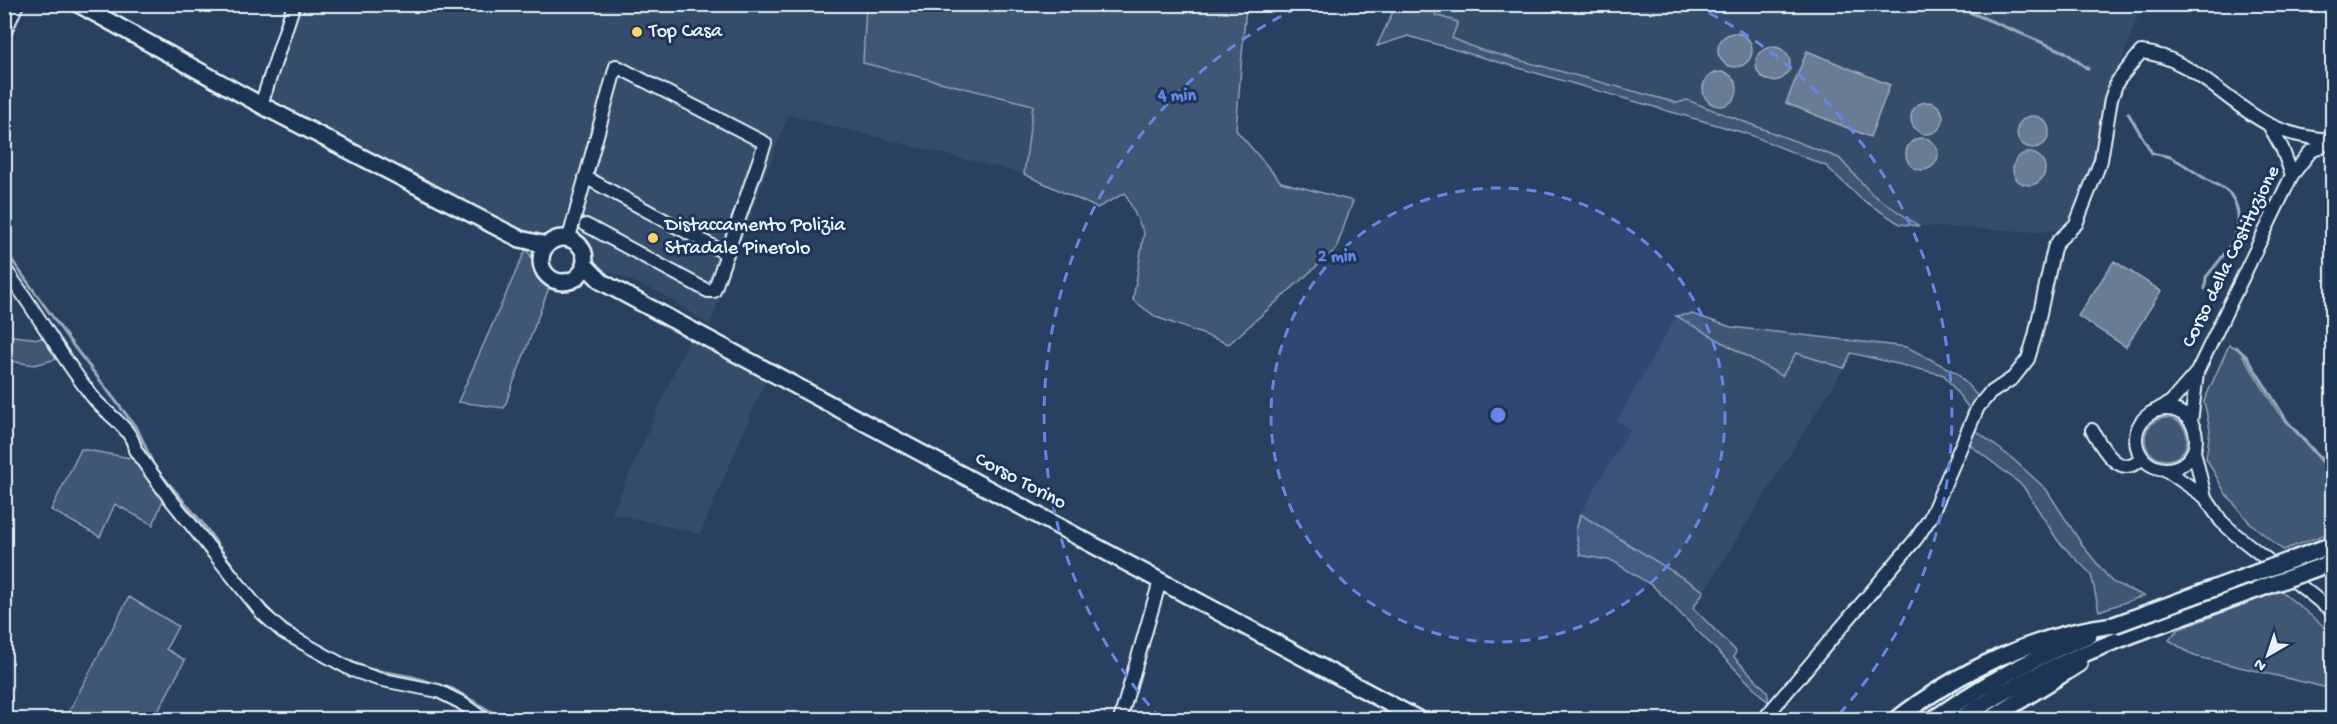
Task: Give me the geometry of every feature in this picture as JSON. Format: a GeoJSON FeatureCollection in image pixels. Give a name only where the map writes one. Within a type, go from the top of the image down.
{"type":"FeatureCollection","features":[{"type":"Feature","properties":{"kind":"main road"},"geometry":{"type":"LineString","coordinates":[[78,4],[261,105],[544,251]]}},
{"type":"Feature","properties":{"kind":"main road"},"geometry":{"type":"LineString","coordinates":[[556,239],[567,239],[577,244],[582,250],[584,264],[602,282],[575,278],[566,281],[554,280],[544,271],[544,251],[556,239]]}},
{"type":"Feature","properties":{"kind":"main road"},"geometry":{"type":"LineString","coordinates":[[575,278],[584,264]]}},
{"type":"Feature","properties":{"kind":"main road","name":"Corso Torino"},"geometry":{"type":"LineString","coordinates":[[602,282],[1420,720]]}},
{"type":"Feature","properties":{"kind":"main road"},"geometry":{"type":"LineString","coordinates":[[1932,720],[1999,676],[2053,650],[2332,544]]}},
{"type":"Feature","properties":{"kind":"main road"},"geometry":{"type":"LineString","coordinates":[[1959,720],[2032,676],[2112,643],[2329,564]]}},
{"type":"Feature","properties":{"kind":"main road"},"geometry":{"type":"LineString","coordinates":[[1896,720],[1950,683],[2030,645],[2084,628],[2114,625]]}},
{"type":"Feature","properties":{"kind":"main road"},"geometry":{"type":"LineString","coordinates":[[1989,720],[2112,643]]}},
{"type":"Feature","properties":{"kind":"street"},"geometry":{"type":"LineString","coordinates":[[4,34],[17,4]]}},
{"type":"Feature","properties":{"kind":"street"},"geometry":{"type":"LineString","coordinates":[[261,105],[294,4]]}},
{"type":"Feature","properties":{"kind":"street"},"geometry":{"type":"LineString","coordinates":[[1763,720],[1916,539],[1930,518],[1978,407],[1989,394],[2013,378],[2028,358],[2054,248],[2076,224],[2101,160],[2111,99],[2118,82],[2141,52],[2157,53],[2182,65],[2268,124],[2301,137],[2332,140]]}},
{"type":"Feature","properties":{"kind":"street"},"geometry":{"type":"LineString","coordinates":[[567,239],[616,66],[765,143],[716,289],[711,292],[586,225]]}},
{"type":"Feature","properties":{"kind":"street"},"geometry":{"type":"LineString","coordinates":[[2268,124],[2282,148],[2292,175]]}},
{"type":"Feature","properties":{"kind":"street","name":"Corso della Costituzione"},"geometry":{"type":"LineString","coordinates":[[2197,372],[2292,175],[2310,152],[2332,140]]}},
{"type":"Feature","properties":{"kind":"street"},"geometry":{"type":"LineString","coordinates":[[585,177],[728,254]]}},
{"type":"Feature","properties":{"kind":"street"},"geometry":{"type":"LineString","coordinates":[[4,268],[97,402],[130,435],[135,450],[168,496],[262,613],[283,632],[352,670],[378,679],[438,691],[460,702],[485,720]]}},
{"type":"Feature","properties":{"kind":"street"},"geometry":{"type":"LineString","coordinates":[[2197,372],[2171,402],[2140,423],[2136,441],[2142,458],[2157,468],[2166,470],[2205,497],[2222,521],[2235,534],[2332,611]]}},
{"type":"Feature","properties":{"kind":"street"},"geometry":{"type":"LineString","coordinates":[[2191,422],[2197,372]]}},
{"type":"Feature","properties":{"kind":"street"},"geometry":{"type":"LineString","coordinates":[[2155,411],[2175,410],[2191,422],[2197,441],[2194,451],[2183,465],[2166,470]]}},
{"type":"Feature","properties":{"kind":"street"},"geometry":{"type":"LineString","coordinates":[[2092,430],[2104,451],[2116,462],[2130,465],[2142,458]]}},
{"type":"Feature","properties":{"kind":"street"},"geometry":{"type":"LineString","coordinates":[[2194,451],[2205,497]]}},
{"type":"Feature","properties":{"kind":"street"},"geometry":{"type":"LineString","coordinates":[[1120,720],[1160,581]]}},
{"type":"Feature","properties":{"kind":"shaded area"},"geometry":{"type":"Polygon","coordinates":[[[865,4],[863,63],[1033,105],[1024,174],[788,115],[710,325],[658,292],[598,267],[589,241],[564,228],[530,234],[312,122],[271,97],[297,5],[865,4]]]}},
{"type":"Feature","properties":{"kind":"shaded area"},"geometry":{"type":"Polygon","coordinates":[[[866,4],[1246,5],[1236,130],[1281,182],[1353,201],[1336,249],[1229,344],[1156,317],[1133,300],[1144,233],[1125,193],[1097,208],[1024,174],[1033,105],[863,63],[866,4]]]}},
{"type":"Feature","properties":{"kind":"shaded area"},"geometry":{"type":"Polygon","coordinates":[[[1438,4],[2142,5],[2104,109],[2094,163],[2069,219],[2061,228],[2043,232],[1919,226],[1872,194],[1839,158],[1688,100],[1678,104],[1478,49],[1451,38],[1458,22],[1434,15],[1438,4]]]}},
{"type":"Feature","properties":{"kind":"shaded area"},"geometry":{"type":"Polygon","coordinates":[[[1396,5],[1438,5],[1435,15],[1458,22],[1452,38],[1478,49],[1677,103],[1687,100],[1839,158],[1872,194],[1919,226],[1900,224],[1861,199],[1826,166],[1748,134],[1408,36],[1377,46],[1396,5]]]}},
{"type":"Feature","properties":{"kind":"shaded area"},"geometry":{"type":"Polygon","coordinates":[[[1735,33],[1747,38],[1752,50],[1747,62],[1735,67],[1723,62],[1718,50],[1723,38],[1735,33]]]}},
{"type":"Feature","properties":{"kind":"shaded area"},"geometry":{"type":"Polygon","coordinates":[[[1773,47],[1785,52],[1790,64],[1785,76],[1773,81],[1761,76],[1756,64],[1761,52],[1773,47]]]}},
{"type":"Feature","properties":{"kind":"shaded area"},"geometry":{"type":"Polygon","coordinates":[[[1807,51],[1890,85],[1870,137],[1786,103],[1807,51]]]}},
{"type":"Feature","properties":{"kind":"shaded area"},"geometry":{"type":"Polygon","coordinates":[[[1720,72],[1732,77],[1737,89],[1732,101],[1720,106],[1708,101],[1703,89],[1708,77],[1720,72]]]}},
{"type":"Feature","properties":{"kind":"shaded area"},"geometry":{"type":"Polygon","coordinates":[[[1927,102],[1938,107],[1943,118],[1938,129],[1927,134],[1916,129],[1911,118],[1916,107],[1927,102]]]}},
{"type":"Feature","properties":{"kind":"shaded area"},"geometry":{"type":"Polygon","coordinates":[[[2033,116],[2044,121],[2049,132],[2044,143],[2033,148],[2022,143],[2017,132],[2022,121],[2033,116]]]}},
{"type":"Feature","properties":{"kind":"shaded area"},"geometry":{"type":"Polygon","coordinates":[[[1922,138],[1933,143],[1938,154],[1933,165],[1922,170],[1911,165],[1906,154],[1911,143],[1922,138]]]}},
{"type":"Feature","properties":{"kind":"shaded area"},"geometry":{"type":"Polygon","coordinates":[[[2029,153],[2040,158],[2045,169],[2040,180],[2029,185],[2018,180],[2013,169],[2018,158],[2029,153]]]}},
{"type":"Feature","properties":{"kind":"shaded area"},"geometry":{"type":"Polygon","coordinates":[[[526,249],[533,259],[536,273],[550,285],[504,408],[458,402],[526,249]]]}},
{"type":"Feature","properties":{"kind":"shaded area"},"geometry":{"type":"Polygon","coordinates":[[[2114,261],[2161,291],[2126,347],[2078,316],[2114,261]]]}},
{"type":"Feature","properties":{"kind":"shaded area"},"geometry":{"type":"Polygon","coordinates":[[[1692,314],[1731,327],[1907,347],[1957,373],[1980,399],[1964,431],[1968,407],[1944,375],[1851,353],[1844,368],[1796,353],[1782,376],[1676,316],[1692,314]]]}},
{"type":"Feature","properties":{"kind":"shaded area"},"geometry":{"type":"Polygon","coordinates":[[[1676,316],[1782,376],[1796,353],[1844,368],[1704,591],[1580,514],[1630,429],[1617,421],[1676,316]]]}},
{"type":"Feature","properties":{"kind":"shaded area"},"geometry":{"type":"Polygon","coordinates":[[[691,334],[767,377],[700,534],[612,513],[691,334]]]}},
{"type":"Feature","properties":{"kind":"shaded area"},"geometry":{"type":"Polygon","coordinates":[[[5,335],[39,339],[45,336],[57,359],[34,365],[5,360],[5,335]]]}},
{"type":"Feature","properties":{"kind":"shaded area"},"geometry":{"type":"Polygon","coordinates":[[[2229,345],[2239,349],[2278,412],[2332,474],[2332,532],[2283,550],[2249,522],[2226,494],[2206,458],[2210,430],[2204,401],[2229,345]]]}},
{"type":"Feature","properties":{"kind":"shaded area"},"geometry":{"type":"Polygon","coordinates":[[[2166,418],[2180,425],[2187,439],[2180,453],[2166,460],[2152,453],[2145,439],[2152,425],[2166,418]]]}},
{"type":"Feature","properties":{"kind":"shaded area"},"geometry":{"type":"Polygon","coordinates":[[[1975,430],[2013,459],[2046,489],[2083,546],[2112,582],[2144,596],[2099,611],[2091,574],[2058,541],[2023,486],[1969,444],[1975,430]]]}},
{"type":"Feature","properties":{"kind":"shaded area"},"geometry":{"type":"Polygon","coordinates":[[[81,449],[136,459],[164,497],[153,525],[115,504],[100,537],[51,510],[81,449]]]}},
{"type":"Feature","properties":{"kind":"shaded area"},"geometry":{"type":"Polygon","coordinates":[[[1580,514],[1704,591],[1693,608],[1736,651],[1734,657],[1767,691],[1769,703],[1653,586],[1613,561],[1580,555],[1576,532],[1580,514]]]}},
{"type":"Feature","properties":{"kind":"shaded area"},"geometry":{"type":"Polygon","coordinates":[[[2280,590],[2332,633],[2332,689],[2194,656],[2169,640],[2177,630],[2280,590]]]}},
{"type":"Feature","properties":{"kind":"shaded area"},"geometry":{"type":"Polygon","coordinates":[[[129,597],[178,626],[166,649],[185,660],[154,719],[65,719],[129,597]]]}},
{"type":"Feature","properties":{"kind":"waterway"},"geometry":{"type":"LineString","coordinates":[[1950,4],[2065,52],[2088,69]]}},
{"type":"Feature","properties":{"kind":"waterway"},"geometry":{"type":"LineString","coordinates":[[2128,113],[2152,153],[2170,157],[2222,187],[2230,194],[2236,205],[2238,217],[2233,239],[2221,259],[2206,277],[2205,289]]}},
{"type":"Feature","properties":{"kind":"waterway"},"geometry":{"type":"LineString","coordinates":[[4,249],[69,340],[138,430],[154,466],[203,524],[241,577]]}},
{"type":"Feature","properties":{"kind":"waterway"},"geometry":{"type":"LineString","coordinates":[[2236,347],[2247,357],[2287,421],[2332,471]]}},
{"type":"Feature","properties":{"kind":"waterway"},"geometry":{"type":"LineString","coordinates":[[256,596],[281,622],[303,636]]}},
{"type":"Feature","properties":{"kind":"waterway"},"geometry":{"type":"LineString","coordinates":[[340,657],[369,669],[413,677],[453,689],[505,720]]}},
{"type":"Feature","properties":{"kind":"place","name":"Top Casa"},"geometry":{"type":"Point","coordinates":[637,32]}},
{"type":"Feature","properties":{"kind":"place","name":"Distaccamento Polizia Stradale Pinerolo"},"geometry":{"type":"Point","coordinates":[653,238]}}]}
